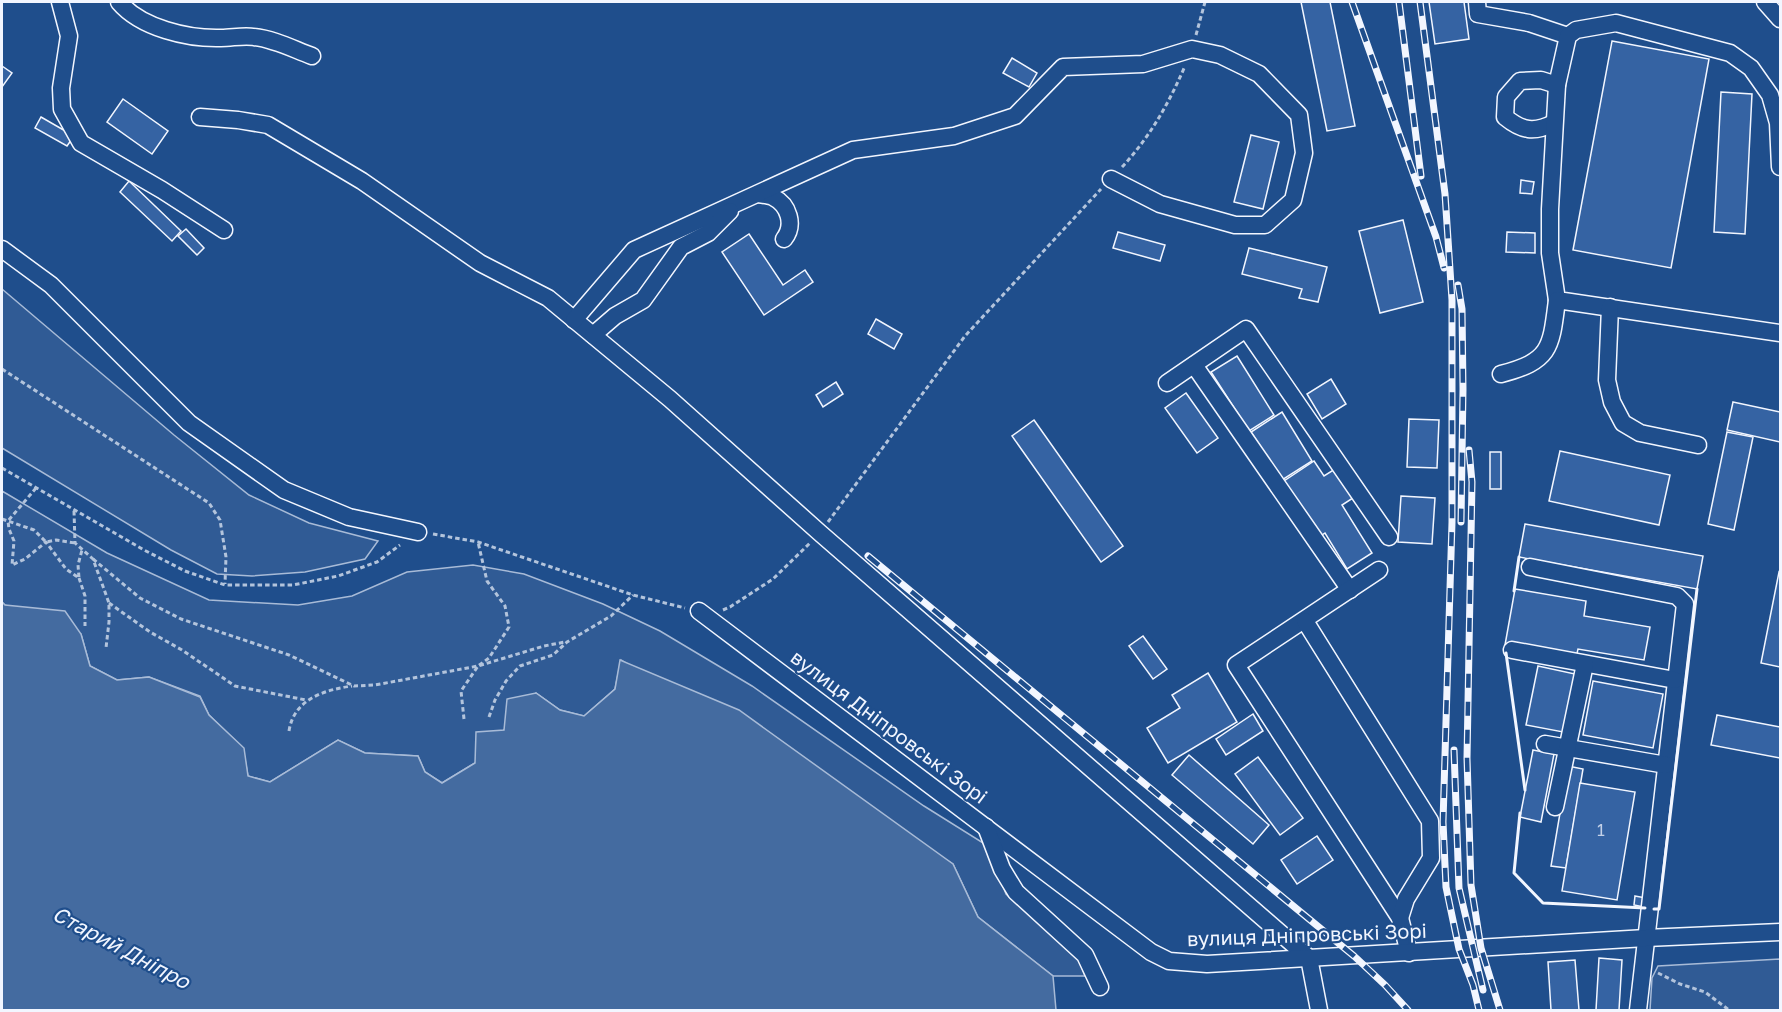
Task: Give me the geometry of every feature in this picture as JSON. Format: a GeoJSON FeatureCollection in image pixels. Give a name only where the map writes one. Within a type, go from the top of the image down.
{"type":"FeatureCollection","features":[{"type":"Feature","properties":{"kind":"street"},"geometry":{"type":"LineString","coordinates":[[60,2],[69,36],[61,88],[62,109],[81,142],[224,230]]}},
{"type":"Feature","properties":{"kind":"street"},"geometry":{"type":"LineString","coordinates":[[119,2],[124,8],[160,28],[185,36],[220,38],[253,36],[312,56]]}},
{"type":"Feature","properties":{"kind":"street"},"geometry":{"type":"LineString","coordinates":[[1477,2],[1478,14],[1529,23],[1568,36]]}},
{"type":"Feature","properties":{"kind":"street"},"geometry":{"type":"LineString","coordinates":[[1765,2],[1780,19]]}},
{"type":"Feature","properties":{"kind":"street"},"geometry":{"type":"LineString","coordinates":[[1501,374],[1524,368],[1540,359],[1553,336],[1557,300],[1550,253],[1554,123],[1557,85],[1568,36],[1576,30],[1616,23],[1730,53],[1751,68],[1770,94],[1778,123],[1780,167]]}},
{"type":"Feature","properties":{"kind":"street"},"geometry":{"type":"LineString","coordinates":[[574,320],[634,250],[853,150],[954,136],[1015,116],[1063,67],[1143,64],[1192,49],[1220,55],[1259,74],[1299,115],[1304,153],[1293,200],[1264,225],[1234,225],[1160,204],[1111,179]]}},
{"type":"Feature","properties":{"kind":"street"},"geometry":{"type":"LineString","coordinates":[[1554,123],[1543,129],[1517,127],[1505,117],[1506,98],[1520,81],[1541,80],[1557,85]]}},
{"type":"Feature","properties":{"kind":"street"},"geometry":{"type":"LineString","coordinates":[[200,117],[268,125],[362,181],[480,263],[548,298],[670,399],[820,533],[1309,958],[1319,1011]]}},
{"type":"Feature","properties":{"kind":"street"},"geometry":{"type":"LineString","coordinates":[[758,194],[774,197],[785,208],[791,220],[790,232],[784,239]]}},
{"type":"Feature","properties":{"kind":"street"},"geometry":{"type":"LineString","coordinates":[[593,335],[615,316],[643,300],[681,247],[708,233],[740,202]]}},
{"type":"Feature","properties":{"kind":"street"},"geometry":{"type":"LineString","coordinates":[[2,249],[51,285],[189,423],[284,490],[349,517],[418,532]]}},
{"type":"Feature","properties":{"kind":"street"},"geometry":{"type":"LineString","coordinates":[[1557,300],[1780,333]]}},
{"type":"Feature","properties":{"kind":"street"},"geometry":{"type":"LineString","coordinates":[[1610,308],[1607,380],[1612,402],[1623,423],[1640,433],[1698,445]]}},
{"type":"Feature","properties":{"kind":"street"},"geometry":{"type":"LineString","coordinates":[[1167,383],[1246,329],[1389,537]]}},
{"type":"Feature","properties":{"kind":"street"},"geometry":{"type":"LineString","coordinates":[[1194,365],[1350,590]]}},
{"type":"Feature","properties":{"kind":"street"},"geometry":{"type":"LineString","coordinates":[[1530,567],[1677,596],[1682,599],[1685,606],[1638,1011]]}},
{"type":"Feature","properties":{"kind":"street"},"geometry":{"type":"LineString","coordinates":[[1379,570],[1236,665],[1400,918],[1409,953]]}},
{"type":"Feature","properties":{"kind":"street","name":"вулиця Дніпровські Зорі"},"geometry":{"type":"LineString","coordinates":[[699,611],[1151,952],[1169,961],[1207,964],[1780,932]]}},
{"type":"Feature","properties":{"kind":"street"},"geometry":{"type":"LineString","coordinates":[[1305,621],[1430,821],[1431,858],[1406,899],[1400,918]]}},
{"type":"Feature","properties":{"kind":"street"},"geometry":{"type":"LineString","coordinates":[[1512,650],[1675,680]]}},
{"type":"Feature","properties":{"kind":"street"},"geometry":{"type":"LineString","coordinates":[[1555,807],[1585,664]]}},
{"type":"Feature","properties":{"kind":"street"},"geometry":{"type":"LineString","coordinates":[[1545,744],[1665,765]]}},
{"type":"Feature","properties":{"kind":"street"},"geometry":{"type":"LineString","coordinates":[[986,826],[1002,869],[1016,892],[1085,955],[1100,987]]}},
{"type":"Feature","properties":{"kind":"path"},"geometry":{"type":"LineString","coordinates":[[2,468],[144,550],[185,571],[225,585],[293,585],[338,576],[376,562],[418,532],[478,542],[633,595],[709,614],[730,608],[773,579],[820,533],[965,336],[1137,151],[1169,102],[1192,49],[1205,2]]}},
{"type":"Feature","properties":{"kind":"path"},"geometry":{"type":"LineString","coordinates":[[2,369],[209,503],[220,520],[226,557],[225,585]]}},
{"type":"Feature","properties":{"kind":"path"},"geometry":{"type":"LineString","coordinates":[[36,488],[8,521],[14,541],[12,565],[26,558],[46,542],[56,540],[75,543],[140,598],[180,619],[289,655],[354,686]]}},
{"type":"Feature","properties":{"kind":"path"},"geometry":{"type":"LineString","coordinates":[[74,511],[75,543]]}},
{"type":"Feature","properties":{"kind":"path"},"geometry":{"type":"LineString","coordinates":[[2,519],[34,530],[66,569],[79,578]]}},
{"type":"Feature","properties":{"kind":"path"},"geometry":{"type":"LineString","coordinates":[[464,718],[460,691],[478,666],[489,658],[509,627],[505,606],[487,581],[478,542]]}},
{"type":"Feature","properties":{"kind":"path"},"geometry":{"type":"LineString","coordinates":[[82,550],[78,566],[85,596],[85,626]]}},
{"type":"Feature","properties":{"kind":"path"},"geometry":{"type":"LineString","coordinates":[[93,559],[109,603],[106,648]]}},
{"type":"Feature","properties":{"kind":"path"},"geometry":{"type":"LineString","coordinates":[[489,717],[495,700],[506,681],[520,666],[553,655],[567,642],[611,616],[633,595]]}},
{"type":"Feature","properties":{"kind":"path"},"geometry":{"type":"LineString","coordinates":[[109,603],[150,633],[182,650],[235,686],[306,700]]}},
{"type":"Feature","properties":{"kind":"path"},"geometry":{"type":"LineString","coordinates":[[289,731],[291,719],[306,700],[331,689],[375,684],[478,666],[544,646],[567,642]]}},
{"type":"Feature","properties":{"kind":"path"},"geometry":{"type":"LineString","coordinates":[[1643,965],[1680,984],[1706,992],[1729,1011]]}},
{"type":"Feature","properties":{"kind":"shaded area"},"geometry":{"type":"Polygon","coordinates":[[[2,289],[174,435],[249,495],[309,523],[378,541],[365,559],[305,572],[252,576],[217,574],[171,550],[2,448],[2,289]]]}},
{"type":"Feature","properties":{"kind":"shaded area"},"geometry":{"type":"Polygon","coordinates":[[[2,491],[107,553],[209,600],[298,605],[352,596],[407,572],[473,565],[524,574],[603,604],[660,631],[752,686],[924,806],[988,846],[1006,894],[1079,960],[1085,976],[1053,976],[978,917],[953,864],[621,660],[615,689],[584,716],[560,710],[536,693],[475,763],[442,783],[425,772],[418,756],[365,753],[338,740],[270,782],[248,776],[243,748],[209,715],[200,696],[149,677],[117,680],[90,666],[81,634],[2,602],[2,491]]]}},
{"type":"Feature","properties":{"kind":"shaded area"},"geometry":{"type":"Polygon","coordinates":[[[1780,959],[1780,1010],[1650,1010],[1652,978],[1658,966],[1780,959]]]}},
{"type":"Feature","properties":{"kind":"water","name":"Старий Дніпро"},"geometry":{"type":"Polygon","coordinates":[[[2,602],[5,605],[65,611],[81,634],[90,666],[117,680],[149,677],[200,697],[209,715],[244,748],[248,776],[270,782],[338,740],[365,753],[418,756],[425,772],[442,783],[475,763],[476,732],[504,730],[507,699],[536,693],[560,710],[584,716],[615,689],[620,660],[739,710],[953,864],[978,917],[1053,976],[1056,1010],[2,1010],[2,602]]]}},
{"type":"Feature","properties":{"kind":"building"},"geometry":{"type":"Polygon","coordinates":[[[1301,2],[1330,2],[1355,126],[1327,131],[1301,2]]]}},
{"type":"Feature","properties":{"kind":"building"},"geometry":{"type":"Polygon","coordinates":[[[1429,2],[1464,2],[1469,39],[1435,44],[1429,2]]]}},
{"type":"Feature","properties":{"kind":"building"},"geometry":{"type":"Polygon","coordinates":[[[1612,41],[1709,59],[1671,268],[1573,250],[1612,41]]]}},
{"type":"Feature","properties":{"kind":"building"},"geometry":{"type":"Polygon","coordinates":[[[1012,58],[1037,73],[1029,87],[1003,73],[1012,58]]]}},
{"type":"Feature","properties":{"kind":"building"},"geometry":{"type":"Polygon","coordinates":[[[2,66],[12,73],[2,87],[2,66]]]}},
{"type":"Feature","properties":{"kind":"building"},"geometry":{"type":"Polygon","coordinates":[[[1721,92],[1752,94],[1745,234],[1714,232],[1721,92]]]}},
{"type":"Feature","properties":{"kind":"building"},"geometry":{"type":"Polygon","coordinates":[[[123,99],[168,131],[152,154],[107,122],[123,99]]]}},
{"type":"Feature","properties":{"kind":"building"},"geometry":{"type":"Polygon","coordinates":[[[41,117],[74,136],[67,146],[35,128],[41,117]]]}},
{"type":"Feature","properties":{"kind":"building"},"geometry":{"type":"Polygon","coordinates":[[[1251,135],[1279,142],[1263,209],[1234,202],[1251,135]]]}},
{"type":"Feature","properties":{"kind":"building"},"geometry":{"type":"Polygon","coordinates":[[[1521,180],[1534,182],[1532,194],[1520,193],[1521,180]]]}},
{"type":"Feature","properties":{"kind":"building"},"geometry":{"type":"Polygon","coordinates":[[[129,181],[181,231],[172,241],[120,192],[129,181]]]}},
{"type":"Feature","properties":{"kind":"building"},"geometry":{"type":"Polygon","coordinates":[[[1403,220],[1423,302],[1380,313],[1359,231],[1403,220]]]}},
{"type":"Feature","properties":{"kind":"building"},"geometry":{"type":"Polygon","coordinates":[[[186,229],[204,248],[197,255],[178,236],[186,229]]]}},
{"type":"Feature","properties":{"kind":"building"},"geometry":{"type":"Polygon","coordinates":[[[1118,232],[1165,245],[1160,261],[1113,248],[1118,232]]]}},
{"type":"Feature","properties":{"kind":"building"},"geometry":{"type":"Polygon","coordinates":[[[1507,232],[1535,233],[1535,253],[1506,252],[1507,232]]]}},
{"type":"Feature","properties":{"kind":"building"},"geometry":{"type":"Polygon","coordinates":[[[749,234],[783,285],[805,270],[813,282],[764,315],[722,252],[749,234]]]}},
{"type":"Feature","properties":{"kind":"building"},"geometry":{"type":"Polygon","coordinates":[[[1249,248],[1327,267],[1318,302],[1299,298],[1302,289],[1242,274],[1249,248]]]}},
{"type":"Feature","properties":{"kind":"building"},"geometry":{"type":"Polygon","coordinates":[[[876,319],[902,334],[894,349],[868,334],[876,319]]]}},
{"type":"Feature","properties":{"kind":"building"},"geometry":{"type":"Polygon","coordinates":[[[1237,356],[1274,415],[1249,431],[1211,372],[1237,356]]]}},
{"type":"Feature","properties":{"kind":"building"},"geometry":{"type":"Polygon","coordinates":[[[1331,379],[1346,404],[1322,419],[1307,394],[1331,379]]]}},
{"type":"Feature","properties":{"kind":"building"},"geometry":{"type":"Polygon","coordinates":[[[836,382],[843,394],[823,407],[816,395],[836,382]]]}},
{"type":"Feature","properties":{"kind":"building"},"geometry":{"type":"Polygon","coordinates":[[[1186,393],[1218,438],[1197,453],[1165,408],[1186,393]]]}},
{"type":"Feature","properties":{"kind":"building"},"geometry":{"type":"Polygon","coordinates":[[[1733,402],[1780,412],[1780,442],[1727,430],[1733,402]]]}},
{"type":"Feature","properties":{"kind":"building"},"geometry":{"type":"Polygon","coordinates":[[[1282,412],[1312,461],[1282,480],[1251,432],[1282,412]]]}},
{"type":"Feature","properties":{"kind":"building"},"geometry":{"type":"Polygon","coordinates":[[[1409,419],[1439,420],[1437,468],[1407,467],[1409,419]]]}},
{"type":"Feature","properties":{"kind":"building"},"geometry":{"type":"Polygon","coordinates":[[[1034,420],[1123,546],[1101,562],[1012,436],[1034,420]]]}},
{"type":"Feature","properties":{"kind":"building"},"geometry":{"type":"Polygon","coordinates":[[[1727,432],[1753,437],[1734,530],[1708,524],[1727,432]]]}},
{"type":"Feature","properties":{"kind":"building"},"geometry":{"type":"Polygon","coordinates":[[[1560,451],[1670,475],[1659,525],[1549,501],[1560,451]]]}},
{"type":"Feature","properties":{"kind":"building"},"geometry":{"type":"Polygon","coordinates":[[[1490,452],[1501,452],[1501,489],[1490,489],[1490,452]]]}},
{"type":"Feature","properties":{"kind":"building"},"geometry":{"type":"Polygon","coordinates":[[[1314,461],[1324,476],[1335,469],[1353,498],[1342,505],[1372,553],[1347,569],[1325,533],[1316,539],[1281,483],[1314,461]]]}},
{"type":"Feature","properties":{"kind":"building"},"geometry":{"type":"Polygon","coordinates":[[[1401,496],[1435,498],[1432,544],[1398,542],[1401,496]]]}},
{"type":"Feature","properties":{"kind":"building"},"geometry":{"type":"Polygon","coordinates":[[[1525,524],[1703,556],[1697,589],[1519,557],[1525,524]]]}},
{"type":"Feature","properties":{"kind":"building"},"geometry":{"type":"Polygon","coordinates":[[[1780,573],[1780,667],[1761,663],[1780,573]]]}},
{"type":"Feature","properties":{"kind":"building"},"geometry":{"type":"Polygon","coordinates":[[[1515,589],[1586,601],[1584,616],[1650,627],[1644,660],[1578,649],[1576,658],[1505,645],[1515,589]]]}},
{"type":"Feature","properties":{"kind":"building"},"geometry":{"type":"Polygon","coordinates":[[[1143,636],[1167,669],[1153,679],[1129,646],[1143,636]]]}},
{"type":"Feature","properties":{"kind":"building"},"geometry":{"type":"Polygon","coordinates":[[[1538,666],[1575,674],[1563,732],[1526,725],[1538,666]]]}},
{"type":"Feature","properties":{"kind":"building"},"geometry":{"type":"Polygon","coordinates":[[[1208,673],[1237,722],[1168,763],[1147,728],[1180,708],[1172,695],[1208,673]]]}},
{"type":"Feature","properties":{"kind":"building"},"geometry":{"type":"Polygon","coordinates":[[[1593,681],[1663,694],[1653,748],[1583,735],[1593,681]]]}},
{"type":"Feature","properties":{"kind":"building"},"geometry":{"type":"Polygon","coordinates":[[[1253,714],[1263,731],[1226,755],[1216,739],[1253,714]]]}},
{"type":"Feature","properties":{"kind":"building"},"geometry":{"type":"Polygon","coordinates":[[[1717,715],[1780,727],[1780,758],[1711,745],[1717,715]]]}},
{"type":"Feature","properties":{"kind":"building"},"geometry":{"type":"Polygon","coordinates":[[[1533,750],[1554,754],[1541,822],[1520,817],[1533,750]]]}},
{"type":"Feature","properties":{"kind":"building"},"geometry":{"type":"Polygon","coordinates":[[[1189,755],[1269,825],[1253,844],[1172,775],[1189,755]]]}},
{"type":"Feature","properties":{"kind":"building"},"geometry":{"type":"Polygon","coordinates":[[[1258,757],[1303,818],[1280,835],[1235,774],[1258,757]]]}},
{"type":"Feature","properties":{"kind":"building"},"geometry":{"type":"Polygon","coordinates":[[[1568,766],[1583,769],[1566,868],[1551,866],[1568,766]]]}},
{"type":"Feature","properties":{"kind":"building"},"geometry":{"type":"Polygon","coordinates":[[[1580,783],[1635,792],[1617,900],[1562,891],[1580,783]]]}},
{"type":"Feature","properties":{"kind":"building"},"geometry":{"type":"Polygon","coordinates":[[[1317,836],[1333,860],[1297,884],[1281,860],[1317,836]]]}},
{"type":"Feature","properties":{"kind":"building"},"geometry":{"type":"Polygon","coordinates":[[[1635,896],[1646,898],[1644,907],[1634,905],[1635,896]]]}},
{"type":"Feature","properties":{"kind":"building"},"geometry":{"type":"Polygon","coordinates":[[[1599,958],[1622,960],[1619,1010],[1596,1010],[1599,958]]]}},
{"type":"Feature","properties":{"kind":"building"},"geometry":{"type":"Polygon","coordinates":[[[1575,960],[1579,1010],[1551,1010],[1548,962],[1575,960]]]}},
{"type":"Feature","properties":{"kind":"railway"},"geometry":{"type":"LineString","coordinates":[[1352,2],[1436,237],[1444,268]]}},
{"type":"Feature","properties":{"kind":"railway"},"geometry":{"type":"LineString","coordinates":[[1399,2],[1421,176]]}},
{"type":"Feature","properties":{"kind":"railway"},"geometry":{"type":"LineString","coordinates":[[1420,2],[1445,194],[1452,300],[1452,522],[1443,822],[1446,887],[1459,949],[1473,985],[1479,1010]]}},
{"type":"Feature","properties":{"kind":"railway"},"geometry":{"type":"LineString","coordinates":[[1458,285],[1462,309],[1461,522]]}},
{"type":"Feature","properties":{"kind":"railway"},"geometry":{"type":"LineString","coordinates":[[1469,450],[1472,482],[1467,758],[1471,885],[1481,948],[1500,1010]]}},
{"type":"Feature","properties":{"kind":"railway"},"geometry":{"type":"LineString","coordinates":[[868,556],[1354,956],[1408,1010]]}},
{"type":"Feature","properties":{"kind":"railway"},"geometry":{"type":"LineString","coordinates":[[1454,750],[1459,888],[1483,990]]}},
{"type":"Feature","properties":{"kind":"wall"},"geometry":{"type":"LineString","coordinates":[[1514,591],[1519,557]]}},
{"type":"Feature","properties":{"kind":"wall"},"geometry":{"type":"LineString","coordinates":[[1654,909],[1659,909],[1697,589]]}},
{"type":"Feature","properties":{"kind":"wall"},"geometry":{"type":"LineString","coordinates":[[1506,653],[1525,790]]}},
{"type":"Feature","properties":{"kind":"wall"},"geometry":{"type":"LineString","coordinates":[[1520,813],[1514,873],[1543,903],[1645,908]]}}]}
